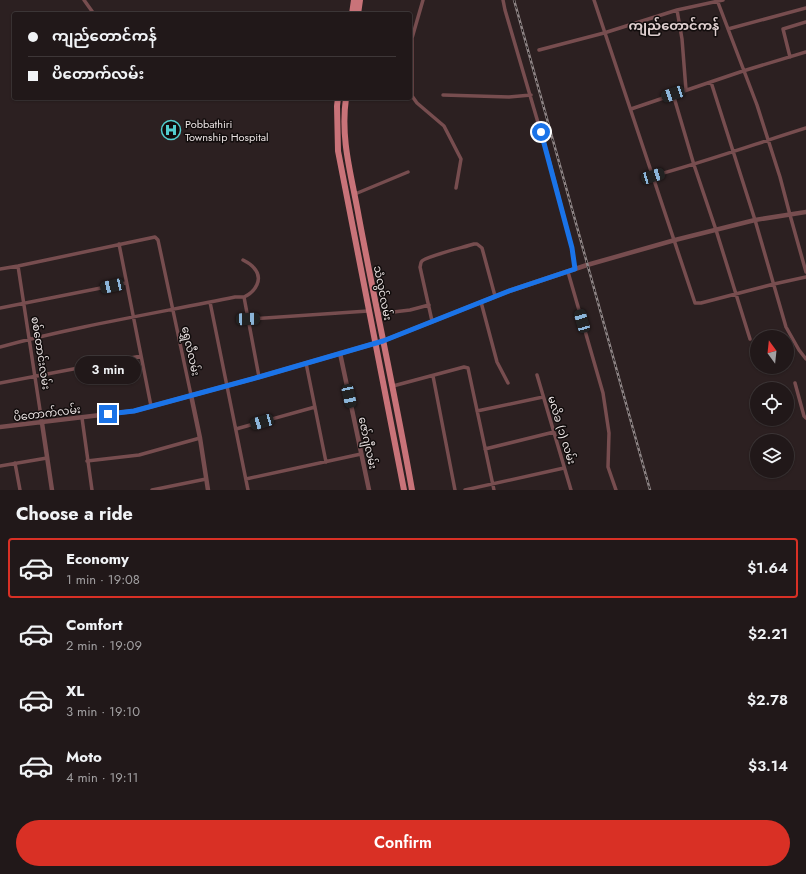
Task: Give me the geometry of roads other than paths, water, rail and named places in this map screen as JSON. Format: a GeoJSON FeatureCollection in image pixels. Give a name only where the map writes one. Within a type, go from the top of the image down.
{"type":"FeatureCollection","features":[{"type":"Feature","properties":{"kind":"main road"},"geometry":{"type":"LineString","coordinates":[[352,12],[354,0]]}},
{"type":"Feature","properties":{"kind":"main road"},"geometry":{"type":"LineString","coordinates":[[358,12],[360,0]]}},
{"type":"Feature","properties":{"kind":"main road","name":"သံလွင်လမ်း"},"geometry":{"type":"LineString","coordinates":[[338,100],[336,106],[338,151],[404,490]]}},
{"type":"Feature","properties":{"kind":"main road","name":"သံလွင်လမ်း"},"geometry":{"type":"LineString","coordinates":[[346,100],[344,128],[346,150],[372,291],[393,386],[412,490]]}},
{"type":"Feature","properties":{"kind":"street"},"geometry":{"type":"LineString","coordinates":[[84,0],[93,12]]}},
{"type":"Feature","properties":{"kind":"street"},"geometry":{"type":"LineString","coordinates":[[423,0],[412,38],[412,96],[417,103],[444,126],[461,159],[456,188]]}},
{"type":"Feature","properties":{"kind":"street"},"geometry":{"type":"LineString","coordinates":[[503,0],[523,73],[531,95],[571,242],[575,269]]}},
{"type":"Feature","properties":{"kind":"street"},"geometry":{"type":"LineString","coordinates":[[594,0],[695,303],[701,303],[806,277]]}},
{"type":"Feature","properties":{"kind":"street"},"geometry":{"type":"LineString","coordinates":[[539,50],[604,33],[677,10],[724,0]]}},
{"type":"Feature","properties":{"kind":"street"},"geometry":{"type":"LineString","coordinates":[[717,1],[757,105],[780,177],[806,272]]}},
{"type":"Feature","properties":{"kind":"street"},"geometry":{"type":"LineString","coordinates":[[728,29],[806,8]]}},
{"type":"Feature","properties":{"kind":"street"},"geometry":{"type":"LineString","coordinates":[[677,10],[682,39],[686,90]]}},
{"type":"Feature","properties":{"kind":"street"},"geometry":{"type":"LineString","coordinates":[[790,57],[783,29],[806,22]]}},
{"type":"Feature","properties":{"kind":"street"},"geometry":{"type":"LineString","coordinates":[[631,109],[743,71],[806,52]]}},
{"type":"Feature","properties":{"kind":"street"},"geometry":{"type":"LineString","coordinates":[[711,82],[755,220],[786,327],[806,359]]}},
{"type":"Feature","properties":{"kind":"street"},"geometry":{"type":"LineString","coordinates":[[673,94],[694,165],[750,339]]}},
{"type":"Feature","properties":{"kind":"street"},"geometry":{"type":"LineString","coordinates":[[443,95],[509,97],[531,95]]}},
{"type":"Feature","properties":{"kind":"street"},"geometry":{"type":"LineString","coordinates":[[653,176],[694,165],[806,128]]}},
{"type":"Feature","properties":{"kind":"street"},"geometry":{"type":"LineString","coordinates":[[355,194],[408,172]]}},
{"type":"Feature","properties":{"kind":"street","name":"ပိတောက်လမ်း"},"geometry":{"type":"LineString","coordinates":[[0,427],[134,411],[383,341],[495,296],[575,269],[675,240],[755,220],[806,212]]}},
{"type":"Feature","properties":{"kind":"street","name":"ရွှေလီလမ်း"},"geometry":{"type":"LineString","coordinates":[[119,244],[153,237],[157,238],[158,240],[200,438],[208,490]]}},
{"type":"Feature","properties":{"kind":"street"},"geometry":{"type":"LineString","coordinates":[[0,269],[119,244],[151,406]]}},
{"type":"Feature","properties":{"kind":"street"},"geometry":{"type":"LineString","coordinates":[[432,321],[420,267],[423,260],[477,244],[482,248],[495,296]]}},
{"type":"Feature","properties":{"kind":"street"},"geometry":{"type":"LineString","coordinates":[[0,347],[29,339],[172,308],[235,297],[244,297],[252,293],[255,289],[258,277],[255,268],[243,260]]}},
{"type":"Feature","properties":{"kind":"street","name":"စစ်တောင်းလမ်း"},"geometry":{"type":"LineString","coordinates":[[18,266],[52,490]]}},
{"type":"Feature","properties":{"kind":"street"},"geometry":{"type":"LineString","coordinates":[[568,272],[603,393],[610,445],[608,467],[616,490]]}},
{"type":"Feature","properties":{"kind":"street"},"geometry":{"type":"LineString","coordinates":[[0,308],[126,283]]}},
{"type":"Feature","properties":{"kind":"street"},"geometry":{"type":"LineString","coordinates":[[244,297],[259,377]]}},
{"type":"Feature","properties":{"kind":"street"},"geometry":{"type":"LineString","coordinates":[[210,302],[248,490]]}},
{"type":"Feature","properties":{"kind":"street"},"geometry":{"type":"LineString","coordinates":[[481,302],[496,362],[508,383]]}},
{"type":"Feature","properties":{"kind":"street"},"geometry":{"type":"LineString","coordinates":[[377,314],[410,310],[429,305]]}},
{"type":"Feature","properties":{"kind":"street"},"geometry":{"type":"LineString","coordinates":[[248,319],[368,311]]}},
{"type":"Feature","properties":{"kind":"street","name":"ဇော်ဂျီလမ်း"},"geometry":{"type":"LineString","coordinates":[[340,353],[369,490]]}},
{"type":"Feature","properties":{"kind":"street"},"geometry":{"type":"LineString","coordinates":[[0,384],[141,356]]}},
{"type":"Feature","properties":{"kind":"street"},"geometry":{"type":"LineString","coordinates":[[306,363],[326,462]]}},
{"type":"Feature","properties":{"kind":"street"},"geometry":{"type":"LineString","coordinates":[[393,386],[464,367],[468,368],[494,490]]}},
{"type":"Feature","properties":{"kind":"street","name":"မလိခ (၁) လမ်း"},"geometry":{"type":"LineString","coordinates":[[537,375],[571,490]]}},
{"type":"Feature","properties":{"kind":"street"},"geometry":{"type":"LineString","coordinates":[[433,376],[455,490]]}},
{"type":"Feature","properties":{"kind":"street"},"geometry":{"type":"LineString","coordinates":[[795,383],[804,416],[806,418]]}},
{"type":"Feature","properties":{"kind":"street"},"geometry":{"type":"LineString","coordinates":[[477,411],[543,397]]}},
{"type":"Feature","properties":{"kind":"street"},"geometry":{"type":"LineString","coordinates":[[236,429],[315,407]]}},
{"type":"Feature","properties":{"kind":"street"},"geometry":{"type":"LineString","coordinates":[[82,418],[92,490]]}},
{"type":"Feature","properties":{"kind":"street"},"geometry":{"type":"LineString","coordinates":[[485,449],[554,432]]}},
{"type":"Feature","properties":{"kind":"street"},"geometry":{"type":"LineString","coordinates":[[88,460],[139,455],[200,438]]}},
{"type":"Feature","properties":{"kind":"street"},"geometry":{"type":"LineString","coordinates":[[246,478],[361,454]]}},
{"type":"Feature","properties":{"kind":"street"},"geometry":{"type":"LineString","coordinates":[[0,466],[47,458]]}},
{"type":"Feature","properties":{"kind":"street"},"geometry":{"type":"LineString","coordinates":[[15,463],[20,490]]}},
{"type":"Feature","properties":{"kind":"street"},"geometry":{"type":"LineString","coordinates":[[465,490],[564,468]]}},
{"type":"Feature","properties":{"kind":"street"},"geometry":{"type":"LineString","coordinates":[[152,490],[206,479]]}},
{"type":"Feature","properties":{"kind":"railway"},"geometry":{"type":"LineString","coordinates":[[514,0],[650,490]]}},
{"type":"Feature","properties":{"kind":"place","name":"Pobbathiri Township Hospital"},"geometry":{"type":"Point","coordinates":[171,130]}},
{"type":"Feature","properties":{"kind":"district","name":"ကျည်တောင်ကန်"},"geometry":{"type":"Point","coordinates":[674,25]}}]}
